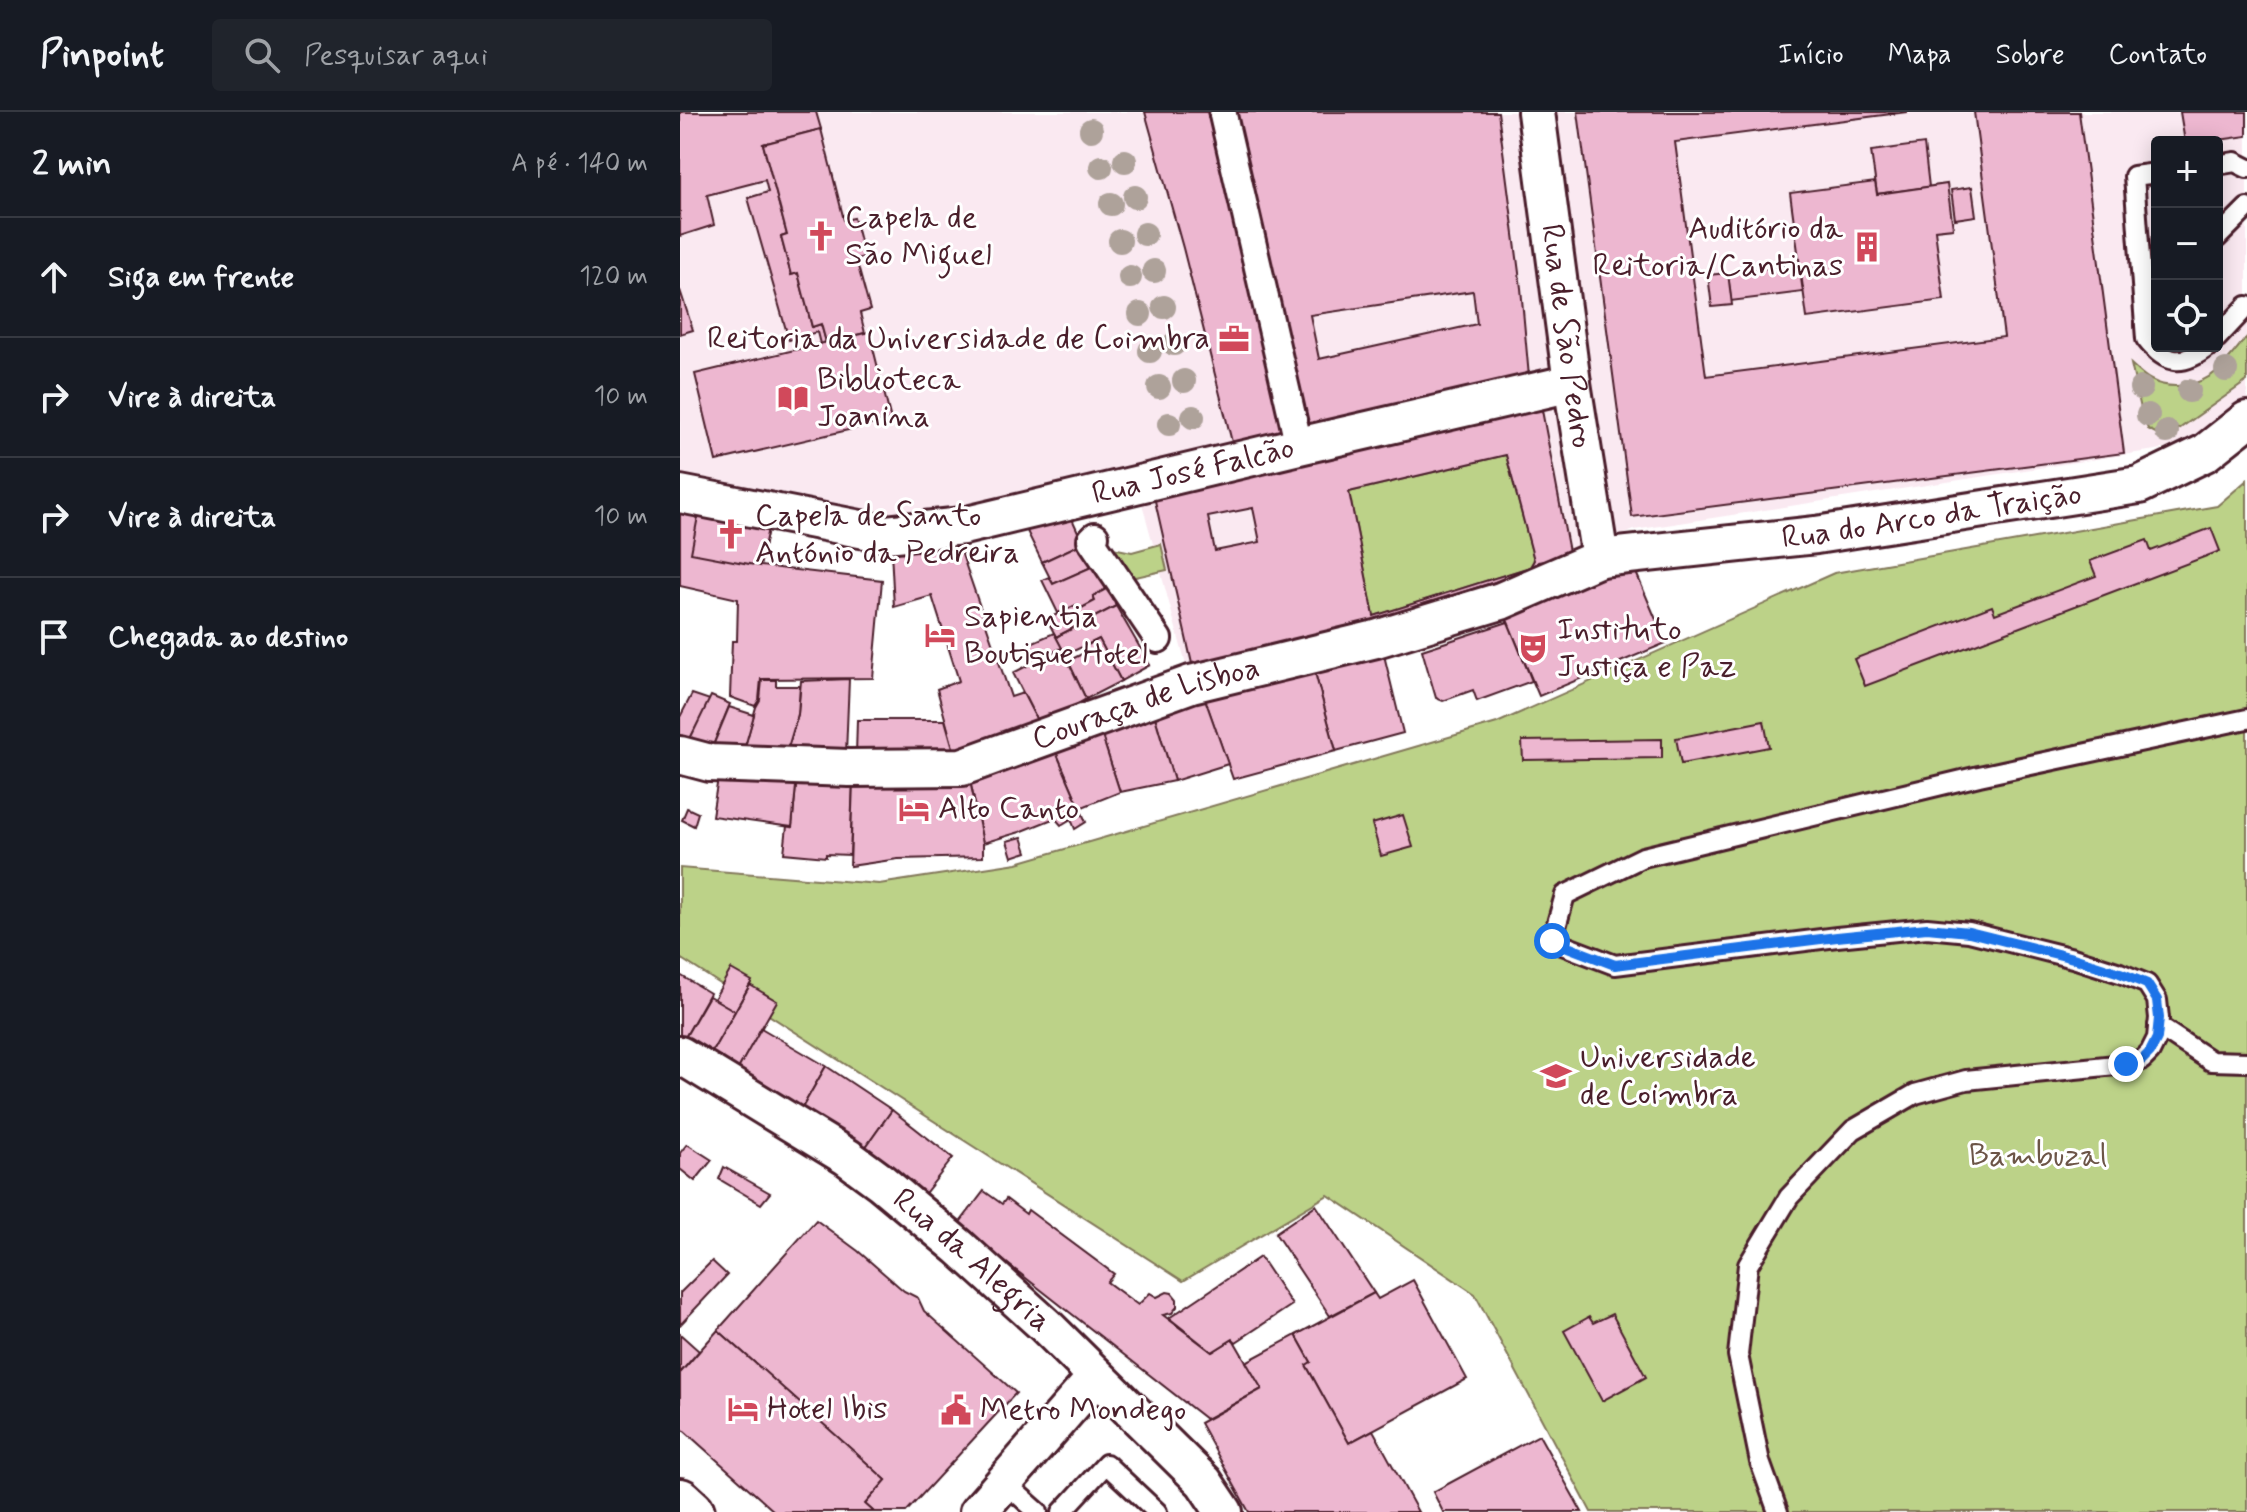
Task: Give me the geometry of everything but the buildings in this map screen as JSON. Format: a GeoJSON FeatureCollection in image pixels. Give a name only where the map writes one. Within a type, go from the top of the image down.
{"type":"FeatureCollection","features":[{"type":"Feature","properties":{"kind":"main road"},"geometry":{"type":"LineString","coordinates":[[680,1501],[692,1512]]}},
{"type":"Feature","properties":{"kind":"street","name":"Rua de São Pedro"},"geometry":{"type":"LineString","coordinates":[[1536,112],[1572,383],[1600,558]]}},
{"type":"Feature","properties":{"kind":"street"},"geometry":{"type":"LineString","coordinates":[[1223,115],[1299,446]]}},
{"type":"Feature","properties":{"kind":"street","name":"Rua José Falcão"},"geometry":{"type":"LineString","coordinates":[[680,494],[886,534],[963,526],[1572,383]]}},
{"type":"Feature","properties":{"kind":"street","name":"Rua do Arco da Traição"},"geometry":{"type":"LineString","coordinates":[[1600,558],[1816,535],[2139,485],[2205,453],[2247,420]]}},
{"type":"Feature","properties":{"kind":"street"},"geometry":{"type":"LineString","coordinates":[[1095,536],[1091,540],[1158,639]]}},
{"type":"Feature","properties":{"kind":"street","name":"Couraça de Lisboa"},"geometry":{"type":"LineString","coordinates":[[680,755],[710,763],[849,768],[962,767],[1178,688],[1376,639],[1501,601],[1600,558]]}},
{"type":"Feature","properties":{"kind":"street","name":"Rua da Alegria"},"geometry":{"type":"LineString","coordinates":[[680,1055],[847,1157],[881,1182],[1046,1326],[1204,1482],[1224,1512]]}},
{"type":"Feature","properties":{"kind":"street"},"geometry":{"type":"LineString","coordinates":[[978,1512],[1096,1377]]}},
{"type":"Feature","properties":{"kind":"lane"},"geometry":{"type":"LineString","coordinates":[[2223,164],[2235,162],[2247,168]]}},
{"type":"Feature","properties":{"kind":"lane"},"geometry":{"type":"LineString","coordinates":[[2151,174],[2134,176],[2142,313],[2146,339],[2151,346]]}},
{"type":"Feature","properties":{"kind":"lane"},"geometry":{"type":"LineString","coordinates":[[2223,232],[2247,208]]}},
{"type":"Feature","properties":{"kind":"lane"},"geometry":{"type":"LineString","coordinates":[[2142,313],[2151,304]]}},
{"type":"Feature","properties":{"kind":"lane"},"geometry":{"type":"LineString","coordinates":[[2223,332],[2247,306]]}},
{"type":"Feature","properties":{"kind":"lane"},"geometry":{"type":"LineString","coordinates":[[2156,352],[2173,360],[2191,359],[2201,352]]}},
{"type":"Feature","properties":{"kind":"lane"},"geometry":{"type":"LineString","coordinates":[[1778,1512],[1760,1462],[1738,1355],[1748,1265],[1789,1197],[1853,1130],[1915,1094],[1966,1080],[2142,1060],[2157,1038],[2157,1000],[2147,984],[2073,958],[1969,932],[1927,928],[1615,965],[1552,941],[1565,895],[1643,857],[1979,776],[2247,719]]}},
{"type":"Feature","properties":{"kind":"lane"},"geometry":{"type":"LineString","coordinates":[[2158,1026],[2211,1061],[2247,1062]]}},
{"type":"Feature","properties":{"kind":"lane"},"geometry":{"type":"LineString","coordinates":[[1062,1512],[1106,1464],[1157,1512]]}},
{"type":"Feature","properties":{"kind":"lane"},"geometry":{"type":"LineString","coordinates":[[1004,1482],[1038,1512]]}},
{"type":"Feature","properties":{"kind":"shaded area"},"geometry":{"type":"Polygon","coordinates":[[[680,112],[2247,112],[2247,436],[1634,530],[1499,589],[1189,676],[1135,478],[886,525],[680,487],[680,112]]]}},
{"type":"Feature","properties":{"kind":"green space"},"geometry":{"type":"Polygon","coordinates":[[[2247,337],[2247,381],[2176,431],[2161,436],[2148,429],[2131,364],[2145,377],[2159,383],[2176,386],[2194,383],[2217,371],[2247,337]]]}},
{"type":"Feature","properties":{"kind":"green space"},"geometry":{"type":"Polygon","coordinates":[[[1506,455],[1534,560],[1530,567],[1374,616],[1349,492],[1506,455]]]}},
{"type":"Feature","properties":{"kind":"green space","name":"Universidade de Coimbra"},"geometry":{"type":"Polygon","coordinates":[[[2247,480],[2247,1512],[1591,1512],[1475,1294],[1328,1195],[1183,1281],[680,958],[680,868],[879,884],[1017,863],[1497,723],[1834,573],[2217,506],[2247,480]]]}},
{"type":"Feature","properties":{"kind":"green space"},"geometry":{"type":"Polygon","coordinates":[[[1161,544],[1167,570],[1127,579],[1103,546],[1132,552],[1161,544]]]}},
{"type":"Feature","properties":{"kind":"place","name":"Capela de São Miguel"},"geometry":{"type":"Point","coordinates":[821,236]}},
{"type":"Feature","properties":{"kind":"place","name":"Auditório da Reitoria/Cantinas"},"geometry":{"type":"Point","coordinates":[1867,247]}},
{"type":"Feature","properties":{"kind":"place","name":"Reitoria da Universidade de Coimbra"},"geometry":{"type":"Point","coordinates":[1234,339]}},
{"type":"Feature","properties":{"kind":"place","name":"Biblioteca Joanina"},"geometry":{"type":"Point","coordinates":[793,398]}},
{"type":"Feature","properties":{"kind":"place","name":"Capela de Santo António da Pedreira"},"geometry":{"type":"Point","coordinates":[731,534]}},
{"type":"Feature","properties":{"kind":"place","name":"Sapientia Boutique Hotel"},"geometry":{"type":"Point","coordinates":[940,635]}},
{"type":"Feature","properties":{"kind":"place","name":"Instituto Justiça e Paz"},"geometry":{"type":"Point","coordinates":[1533,648]}},
{"type":"Feature","properties":{"kind":"place","name":"Alto Canto"},"geometry":{"type":"Point","coordinates":[914,809]}},
{"type":"Feature","properties":{"kind":"place","name":"Universidade de Coimbra"},"geometry":{"type":"Point","coordinates":[1556,1076]}},
{"type":"Feature","properties":{"kind":"place","name":"Hotel Ibis"},"geometry":{"type":"Point","coordinates":[743,1409]}},
{"type":"Feature","properties":{"kind":"place","name":"Metro Mondego"},"geometry":{"type":"Point","coordinates":[956,1410]}},
{"type":"Feature","properties":{"kind":"route"},"geometry":{"type":"LineString","coordinates":[[1552,941],[1615,965],[1927,928],[1969,932],[2073,958],[2147,984],[2157,1000],[2157,1038],[2142,1060],[2126,1064]]}},
{"type":"Feature","properties":{"kind":"park label","name":"Bambuzal"},"geometry":{"type":"Point","coordinates":[2038,1156]}}]}
